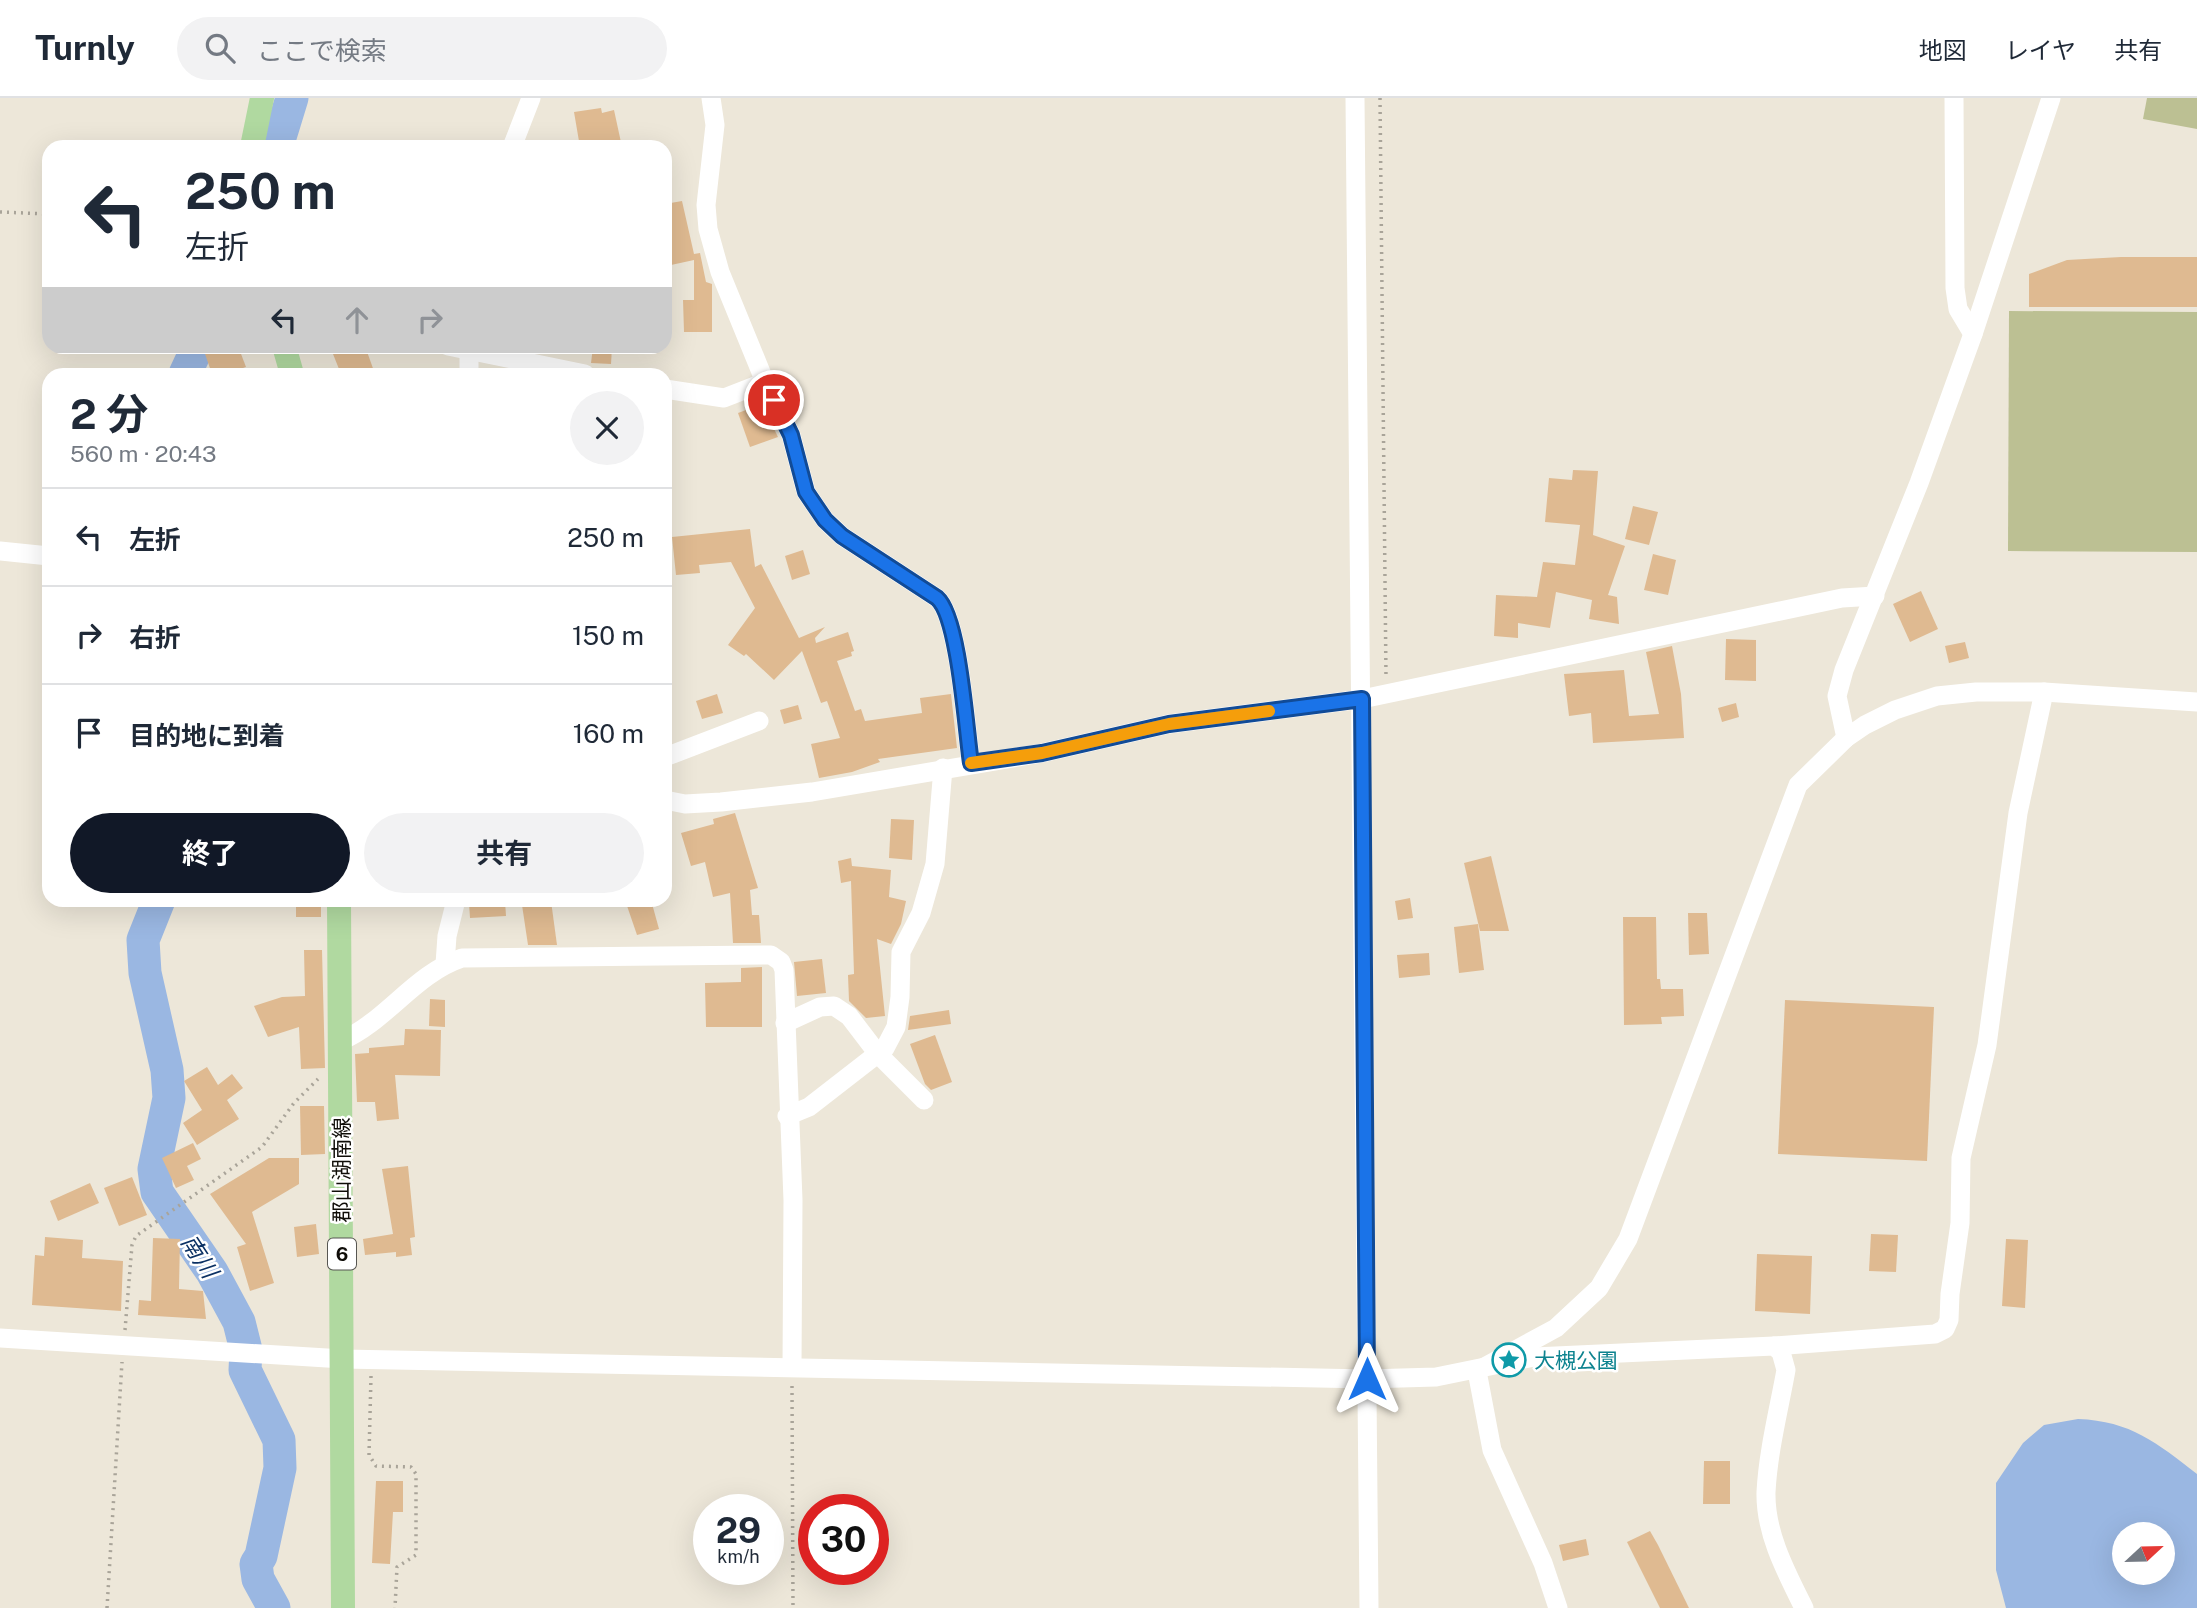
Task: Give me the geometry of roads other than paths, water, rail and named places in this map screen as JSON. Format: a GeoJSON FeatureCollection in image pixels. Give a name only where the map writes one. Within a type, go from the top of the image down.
{"type":"FeatureCollection","features":[{"type":"Feature","properties":{"kind":"main road"},"geometry":{"type":"LineString","coordinates":[[253,140],[262,98]]}},
{"type":"Feature","properties":{"kind":"main road","name":"郡山湖南線"},"geometry":{"type":"LineString","coordinates":[[339,907],[343,1608]]}},
{"type":"Feature","properties":{"kind":"street"},"geometry":{"type":"LineString","coordinates":[[515,140],[531,98]]}},
{"type":"Feature","properties":{"kind":"street"},"geometry":{"type":"LineString","coordinates":[[711,98],[715,125],[706,205],[708,229],[720,272],[765,382],[791,435],[806,492],[819,512],[842,536],[937,598],[946,608],[954,634],[971,763]]}},
{"type":"Feature","properties":{"kind":"street"},"geometry":{"type":"LineString","coordinates":[[1355,98],[1369,1608]]}},
{"type":"Feature","properties":{"kind":"street"},"geometry":{"type":"LineString","coordinates":[[1954,98],[1955,289],[1958,309],[1973,334]]}},
{"type":"Feature","properties":{"kind":"street"},"geometry":{"type":"LineString","coordinates":[[1846,738],[1838,705],[1839,688],[1973,334],[2051,98]]}},
{"type":"Feature","properties":{"kind":"street"},"geometry":{"type":"LineString","coordinates":[[492,354],[557,368]]}},
{"type":"Feature","properties":{"kind":"street"},"geometry":{"type":"LineString","coordinates":[[672,390],[724,398],[765,382]]}},
{"type":"Feature","properties":{"kind":"street"},"geometry":{"type":"LineString","coordinates":[[0,551],[42,555]]}},
{"type":"Feature","properties":{"kind":"street"},"geometry":{"type":"LineString","coordinates":[[672,801],[685,804],[721,802],[812,792],[1042,753],[1169,724],[1362,699],[1842,598],[1875,596]]}},
{"type":"Feature","properties":{"kind":"street"},"geometry":{"type":"LineString","coordinates":[[1477,1371],[1556,1328],[1598,1288],[1628,1239],[1798,785],[1846,738],[1895,710],[1937,696],[1976,692],[2044,692],[2197,702]]}},
{"type":"Feature","properties":{"kind":"street"},"geometry":{"type":"LineString","coordinates":[[0,1338],[343,1359],[1367,1379],[1436,1377],[1477,1371],[1534,1357],[1774,1346],[1935,1334],[1945,1329],[1949,1320],[1960,1223],[1961,1158],[1987,1045],[2018,813],[2044,692]]}},
{"type":"Feature","properties":{"kind":"street"},"geometry":{"type":"LineString","coordinates":[[672,754],[759,721]]}},
{"type":"Feature","properties":{"kind":"street"},"geometry":{"type":"LineString","coordinates":[[787,1116],[809,1107],[885,1048],[899,1017],[901,952],[920,913],[935,864],[943,768]]}},
{"type":"Feature","properties":{"kind":"street"},"geometry":{"type":"LineString","coordinates":[[445,964],[447,936],[454,907]]}},
{"type":"Feature","properties":{"kind":"street"},"geometry":{"type":"LineString","coordinates":[[341,1041],[376,1021],[445,964],[462,958],[771,955],[781,962],[784,970],[787,1116],[793,1200],[792,1367]]}},
{"type":"Feature","properties":{"kind":"street"},"geometry":{"type":"LineString","coordinates":[[785,1023],[820,1007],[835,1006],[849,1016],[878,1054],[924,1100]]}},
{"type":"Feature","properties":{"kind":"street"},"geometry":{"type":"LineString","coordinates":[[1774,1346],[1781,1352],[1786,1370],[1766,1493],[1770,1525],[1780,1562],[1804,1608]]}},
{"type":"Feature","properties":{"kind":"street"},"geometry":{"type":"LineString","coordinates":[[1477,1371],[1492,1450],[1543,1563],[1558,1608]]}},
{"type":"Feature","properties":{"kind":"water"},"geometry":{"type":"Polygon","coordinates":[[[2078,1419],[2097,1421],[2128,1429],[2142,1436],[2197,1474],[2197,1608],[2006,1608],[1996,1570],[1996,1483],[2023,1443],[2044,1425],[2078,1419]]]}},
{"type":"Feature","properties":{"kind":"waterway","name":"南川"},"geometry":{"type":"LineString","coordinates":[[279,140],[292,98]]}},
{"type":"Feature","properties":{"kind":"waterway","name":"南川"},"geometry":{"type":"LineString","coordinates":[[188,368],[194,354]]}},
{"type":"Feature","properties":{"kind":"waterway","name":"南川"},"geometry":{"type":"LineString","coordinates":[[156,907],[143,940],[145,973],[167,1070],[169,1098],[154,1169],[157,1192],[212,1272],[239,1322],[246,1350],[245,1370],[279,1440],[280,1468],[261,1556],[256,1564],[258,1579],[274,1608]]}},
{"type":"Feature","properties":{"kind":"place","name":"大槻公園"},"geometry":{"type":"Point","coordinates":[1509,1360]}}]}
